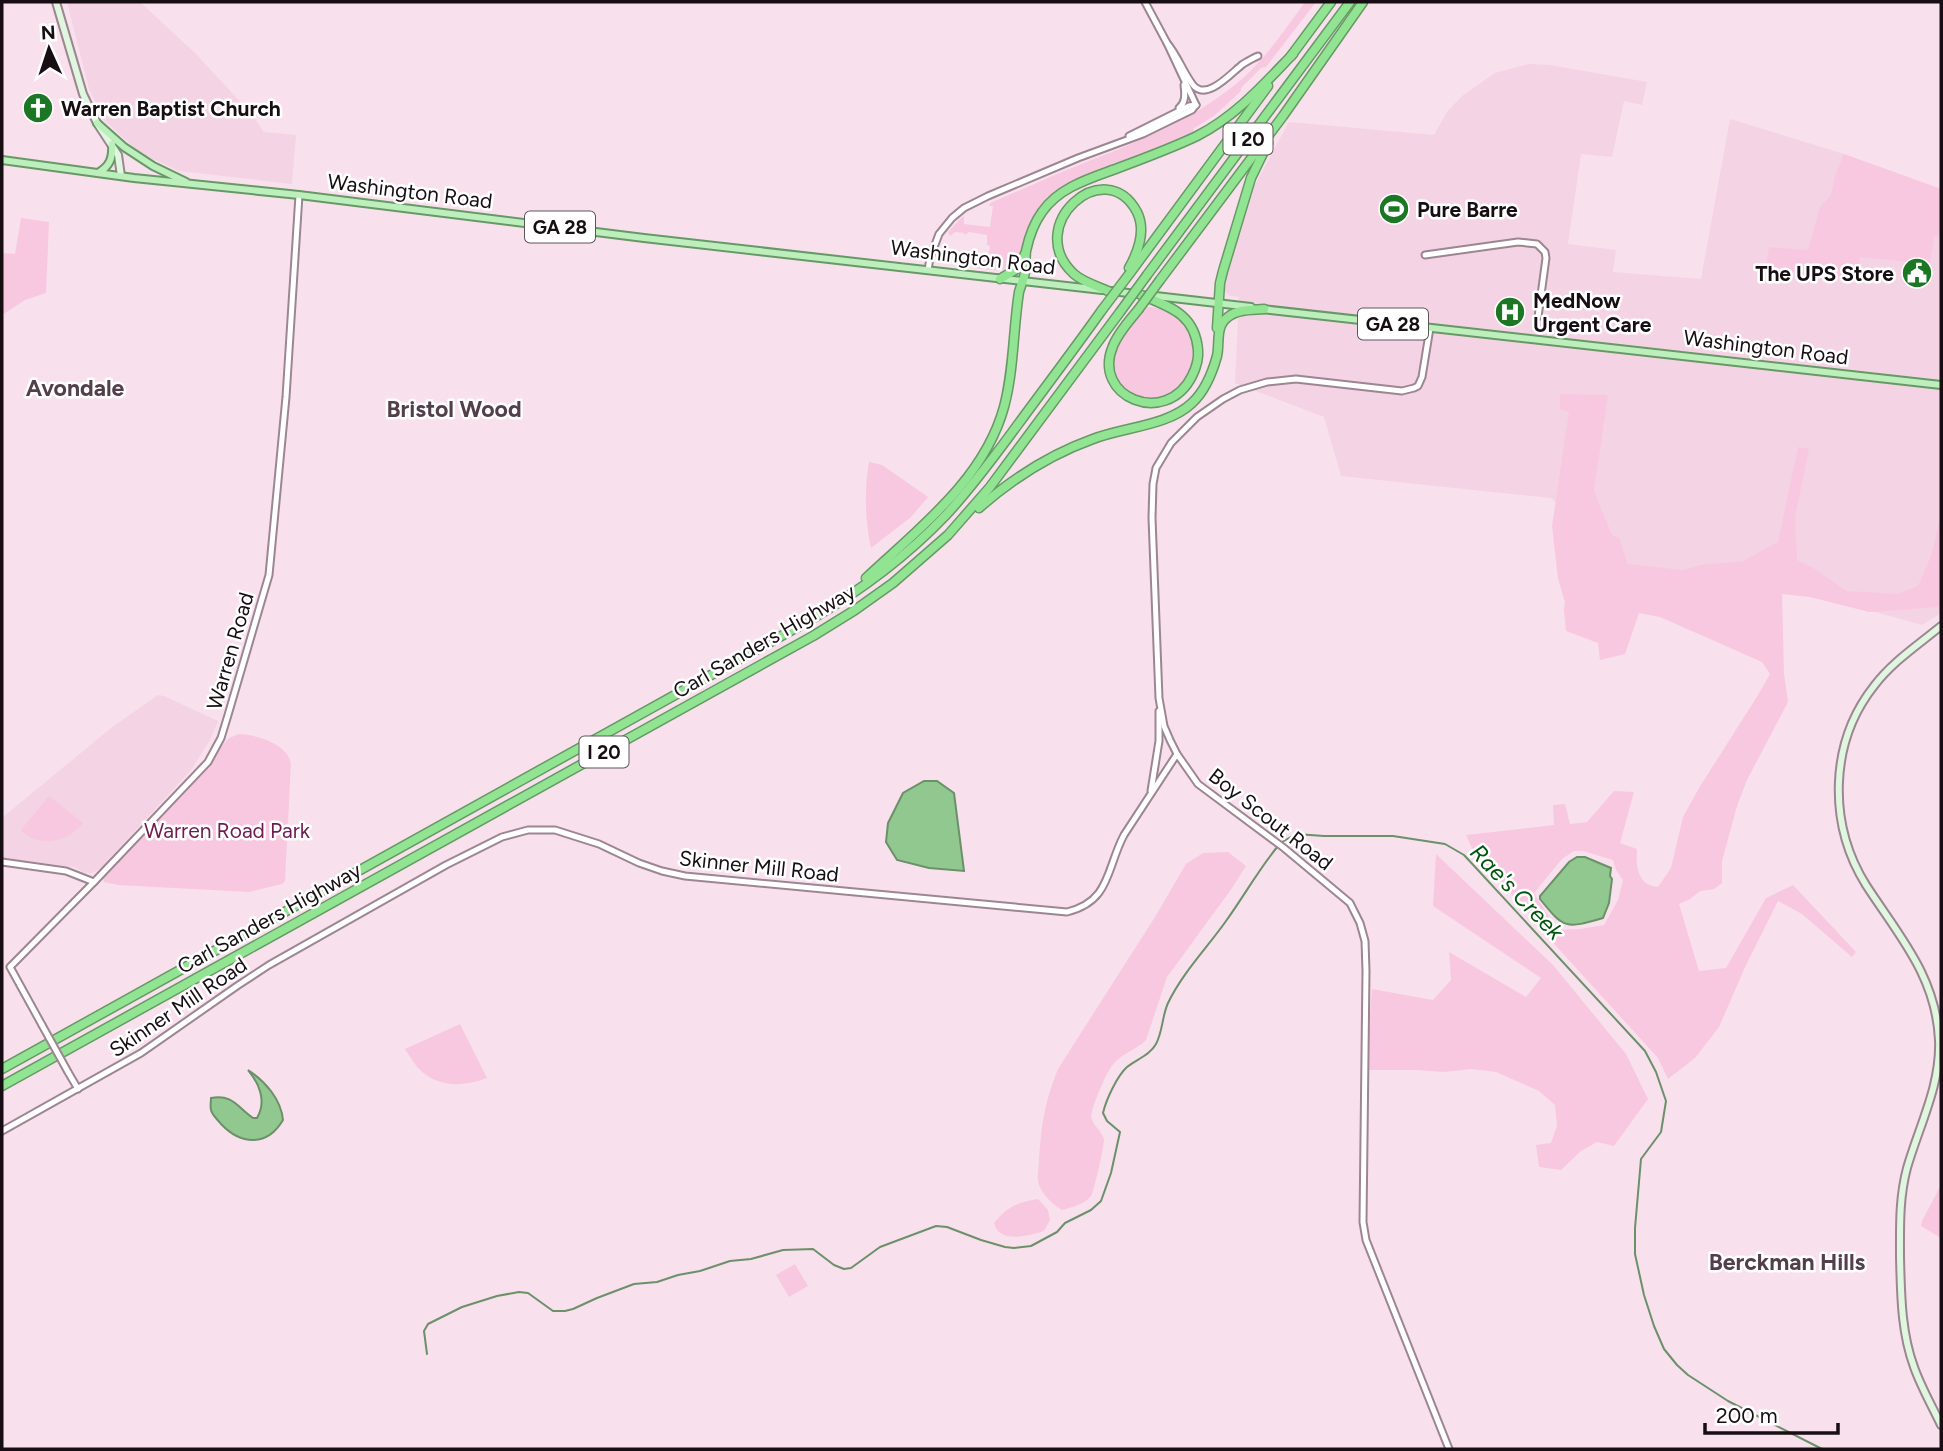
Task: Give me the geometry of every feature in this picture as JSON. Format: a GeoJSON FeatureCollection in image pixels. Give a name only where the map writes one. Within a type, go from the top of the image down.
{"type":"FeatureCollection","features":[{"type":"Feature","properties":{"kind":"highway","name":"Carl Sanders Highway"},"geometry":{"type":"LineString","coordinates":[[2,1069],[845,599],[901,557],[954,505],[986,468],[1331,2]]}},
{"type":"Feature","properties":{"kind":"highway","name":"Carl Sanders Highway"},"geometry":{"type":"LineString","coordinates":[[2,1086],[835,623],[893,583],[948,535],[990,487],[1350,2]]}},
{"type":"Feature","properties":{"kind":"highway"},"geometry":{"type":"LineString","coordinates":[[1140,295],[1169,306],[1181,314],[1193,330],[1197,345],[1198,359],[1190,380],[1180,393],[1162,402],[1144,403],[1132,399],[1119,389],[1111,373],[1110,356],[1113,344],[1138,310],[1160,281],[1283,116],[1363,2]]}},
{"type":"Feature","properties":{"kind":"highway"},"geometry":{"type":"LineString","coordinates":[[845,599],[933,516],[975,467],[988,446],[1000,420],[1007,394],[1025,271],[1025,254],[1031,232],[1051,200],[1086,180],[1175,145],[1218,123],[1250,100],[1293,54]]}},
{"type":"Feature","properties":{"kind":"highway"},"geometry":{"type":"LineString","coordinates":[[1212,373],[1221,278],[1251,178],[1283,116]]}},
{"type":"Feature","properties":{"kind":"highway"},"geometry":{"type":"LineString","coordinates":[[1108,291],[1074,273],[1065,262],[1059,246],[1058,230],[1061,218],[1072,202],[1083,195],[1100,190],[1114,192],[1126,199],[1135,209],[1139,219],[1140,236],[1128,273]]}},
{"type":"Feature","properties":{"kind":"highway"},"geometry":{"type":"LineString","coordinates":[[1000,279],[1015,270],[1025,254]]}},
{"type":"Feature","properties":{"kind":"highway"},"geometry":{"type":"LineString","coordinates":[[948,535],[1012,481],[1067,450],[1112,432],[1179,413],[1198,397],[1212,373],[1219,329],[1223,321],[1235,313],[1264,309]]}},
{"type":"Feature","properties":{"kind":"main road","name":"GA 28"},"geometry":{"type":"LineString","coordinates":[[55,2],[79,84],[97,123],[118,155],[121,176]]}},
{"type":"Feature","properties":{"kind":"main road","name":"GA 28"},"geometry":{"type":"LineString","coordinates":[[97,123],[124,147],[153,166],[191,184]]}},
{"type":"Feature","properties":{"kind":"main road"},"geometry":{"type":"LineString","coordinates":[[98,173],[111,161],[112,144]]}},
{"type":"Feature","properties":{"kind":"main road","name":"Washington Road"},"geometry":{"type":"LineString","coordinates":[[2,160],[644,238],[1941,385]]}},
{"type":"Feature","properties":{"kind":"main road"},"geometry":{"type":"LineString","coordinates":[[1941,626],[1889,668],[1866,697],[1846,738],[1838,790],[1843,829],[1852,859],[1915,957],[1929,987],[1936,1012],[1939,1045],[1937,1072],[1903,1184],[1900,1234],[1905,1335],[1913,1365],[1941,1425]]}},
{"type":"Feature","properties":{"kind":"street"},"geometry":{"type":"LineString","coordinates":[[1145,2],[1196,105]]}},
{"type":"Feature","properties":{"kind":"street"},"geometry":{"type":"LineString","coordinates":[[1167,43],[1192,83],[1202,90],[1210,89],[1244,63],[1258,56]]}},
{"type":"Feature","properties":{"kind":"street"},"geometry":{"type":"LineString","coordinates":[[1174,113],[1183,105],[1183,79]]}},
{"type":"Feature","properties":{"kind":"street"},"geometry":{"type":"LineString","coordinates":[[928,270],[939,234],[951,218],[964,208],[1119,142],[1174,113],[1196,105]]}},
{"type":"Feature","properties":{"kind":"street"},"geometry":{"type":"LineString","coordinates":[[1119,142],[1143,135],[1192,110],[1196,105]]}},
{"type":"Feature","properties":{"kind":"street","name":"Warren Road"},"geometry":{"type":"LineString","coordinates":[[78,1089],[10,967],[208,761],[221,738],[269,575],[286,397],[299,195]]}},
{"type":"Feature","properties":{"kind":"street"},"geometry":{"type":"LineString","coordinates":[[1425,255],[1518,242],[1537,244],[1545,252],[1546,258],[1538,317]]}},
{"type":"Feature","properties":{"kind":"street","name":"Boy Scout Road"},"geometry":{"type":"LineString","coordinates":[[1430,328],[1424,372],[1421,382],[1414,388],[1402,391],[1296,379],[1266,382],[1240,390],[1223,399],[1198,417],[1171,443],[1156,468],[1152,518],[1159,698],[1164,726],[1177,754],[1198,784],[1284,848],[1350,903],[1360,923],[1365,941],[1366,971],[1363,1222],[1366,1240],[1449,1449]]}},
{"type":"Feature","properties":{"kind":"street"},"geometry":{"type":"LineString","coordinates":[[1151,791],[1159,741],[1159,698]]}},
{"type":"Feature","properties":{"kind":"street","name":"Skinner Mill Road"},"geometry":{"type":"LineString","coordinates":[[2,1131],[155,1045],[269,965],[502,836],[555,830],[599,844],[662,872],[684,876],[1067,912],[1089,904],[1105,885],[1118,845],[1177,754]]}},
{"type":"Feature","properties":{"kind":"street"},"geometry":{"type":"LineString","coordinates":[[2,862],[66,871],[94,882]]}},
{"type":"Feature","properties":{"kind":"shaded area"},"geometry":{"type":"Polygon","coordinates":[[[67,2],[140,2],[195,53],[249,111],[264,132],[296,135],[292,184],[179,171],[140,153],[104,120],[89,89],[67,2]]]}},
{"type":"Feature","properties":{"kind":"shaded area"},"geometry":{"type":"Polygon","coordinates":[[[1529,64],[1550,65],[1647,82],[1642,105],[1624,101],[1612,157],[1581,154],[1568,244],[1616,250],[1613,272],[1701,279],[1730,119],[1844,154],[1941,189],[1941,613],[1922,625],[1796,590],[1620,563],[1551,498],[1341,476],[1324,417],[1235,383],[1239,297],[1230,296],[1223,290],[1250,194],[1289,122],[1434,135],[1447,112],[1462,96],[1495,73],[1529,64]]]}},
{"type":"Feature","properties":{"kind":"shaded area"},"geometry":{"type":"Polygon","coordinates":[[[158,695],[218,721],[192,769],[100,869],[85,873],[74,867],[2,858],[2,818],[111,728],[158,695]]]}},
{"type":"Feature","properties":{"kind":"shaded area"},"geometry":{"type":"Polygon","coordinates":[[[924,781],[937,781],[954,793],[964,871],[929,868],[897,860],[886,842],[888,823],[903,793],[924,781]]]}},
{"type":"Feature","properties":{"kind":"shaded area"},"geometry":{"type":"Polygon","coordinates":[[[1577,857],[1585,857],[1611,868],[1612,879],[1609,903],[1603,918],[1573,925],[1555,916],[1540,896],[1569,862],[1577,857]]]}},
{"type":"Feature","properties":{"kind":"shaded area"},"geometry":{"type":"Polygon","coordinates":[[[248,1070],[271,1091],[282,1112],[283,1120],[277,1129],[262,1139],[237,1136],[221,1124],[212,1112],[211,1098],[218,1097],[234,1102],[253,1118],[257,1118],[261,1105],[260,1092],[248,1070]]]}},
{"type":"Feature","properties":{"kind":"green space"},"geometry":{"type":"Polygon","coordinates":[[[1305,2],[1316,2],[1266,67],[1261,68],[1215,115],[1193,129],[1195,132],[1192,135],[1046,201],[1029,224],[1016,265],[1001,270],[975,268],[976,263],[988,258],[990,246],[987,245],[987,235],[955,232],[950,236],[948,232],[963,216],[964,224],[990,227],[993,206],[989,206],[990,203],[1132,144],[1175,124],[1216,99],[1256,66],[1305,2]]]}},
{"type":"Feature","properties":{"kind":"green space"},"geometry":{"type":"Polygon","coordinates":[[[1844,154],[1941,189],[1941,237],[1934,236],[1930,264],[1860,257],[1857,279],[1804,274],[1766,265],[1769,247],[1808,250],[1820,207],[1831,195],[1844,154]]]}},
{"type":"Feature","properties":{"kind":"green space"},"geometry":{"type":"Polygon","coordinates":[[[21,218],[49,222],[46,293],[25,300],[2,315],[2,253],[15,254],[21,218]]]}},
{"type":"Feature","properties":{"kind":"green space"},"geometry":{"type":"Polygon","coordinates":[[[1147,307],[1164,311],[1180,321],[1193,346],[1193,362],[1178,387],[1164,396],[1150,399],[1136,396],[1124,389],[1116,377],[1113,363],[1120,341],[1147,307]]]}},
{"type":"Feature","properties":{"kind":"green space"},"geometry":{"type":"Polygon","coordinates":[[[1560,394],[1608,395],[1594,491],[1612,535],[1619,538],[1628,564],[1683,570],[1701,565],[1743,561],[1778,542],[1798,447],[1809,449],[1795,517],[1797,560],[1847,591],[1898,594],[1918,586],[1931,556],[1941,515],[1939,607],[1869,612],[1810,597],[1782,594],[1784,674],[1788,702],[1747,780],[1737,806],[1722,861],[1722,883],[1714,889],[1700,891],[1679,904],[1699,971],[1726,968],[1766,898],[1793,885],[1856,952],[1852,957],[1802,914],[1778,901],[1719,1027],[1695,1058],[1668,1079],[1658,1058],[1547,936],[1472,848],[1466,835],[1554,825],[1553,805],[1565,804],[1570,824],[1587,822],[1614,791],[1634,792],[1620,843],[1637,849],[1639,874],[1646,883],[1658,887],[1671,868],[1683,817],[1770,674],[1762,662],[1660,617],[1639,613],[1625,654],[1600,660],[1598,643],[1566,631],[1565,602],[1558,579],[1552,526],[1569,412],[1560,409],[1560,394]],[[1574,851],[1562,859],[1534,893],[1557,930],[1604,925],[1618,900],[1623,880],[1613,860],[1574,851]]]}},
{"type":"Feature","properties":{"kind":"green space"},"geometry":{"type":"Polygon","coordinates":[[[869,462],[882,465],[928,497],[911,517],[871,548],[866,505],[869,462]]]}},
{"type":"Feature","properties":{"kind":"green space","name":"Warren Road Park"},"geometry":{"type":"Polygon","coordinates":[[[239,734],[270,741],[283,750],[291,763],[285,881],[249,892],[104,882],[105,875],[229,738],[239,734]]]}},
{"type":"Feature","properties":{"kind":"green space"},"geometry":{"type":"Polygon","coordinates":[[[49,796],[83,823],[62,839],[36,840],[21,830],[49,796]]]}},
{"type":"Feature","properties":{"kind":"green space"},"geometry":{"type":"Polygon","coordinates":[[[1228,852],[1246,866],[1167,977],[1146,1040],[1115,1062],[1108,1072],[1091,1115],[1104,1139],[1091,1196],[1081,1204],[1062,1210],[1044,1194],[1038,1179],[1044,1113],[1058,1069],[1186,864],[1203,853],[1228,852]]]}},
{"type":"Feature","properties":{"kind":"green space"},"geometry":{"type":"Polygon","coordinates":[[[1436,854],[1553,965],[1626,1054],[1648,1099],[1614,1146],[1597,1142],[1581,1151],[1561,1170],[1539,1167],[1536,1145],[1551,1143],[1557,1126],[1555,1105],[1539,1091],[1496,1072],[1471,1069],[1444,1072],[1366,1070],[1372,989],[1433,1000],[1451,980],[1449,952],[1526,997],[1541,978],[1433,906],[1436,854]]]}},
{"type":"Feature","properties":{"kind":"green space"},"geometry":{"type":"Polygon","coordinates":[[[460,1024],[487,1078],[451,1084],[425,1075],[405,1049],[460,1024]]]}},
{"type":"Feature","properties":{"kind":"green space"},"geometry":{"type":"Polygon","coordinates":[[[1941,1185],[1941,1238],[1921,1226],[1941,1185]]]}},
{"type":"Feature","properties":{"kind":"green space"},"geometry":{"type":"Polygon","coordinates":[[[1038,1199],[1048,1210],[1050,1220],[1044,1231],[1015,1237],[997,1230],[994,1223],[1008,1209],[1038,1199]]]}},
{"type":"Feature","properties":{"kind":"green space"},"geometry":{"type":"Polygon","coordinates":[[[795,1264],[808,1286],[789,1297],[776,1275],[795,1264]]]}},
{"type":"Feature","properties":{"kind":"waterway","name":"Rae's Creek"},"geometry":{"type":"LineString","coordinates":[[1282,842],[1296,834],[1393,836],[1445,844],[1464,855],[1645,1051],[1666,1101],[1661,1132],[1641,1159],[1635,1254],[1644,1295],[1664,1349],[1688,1375],[1728,1401],[1822,1449]]}},
{"type":"Feature","properties":{"kind":"waterway"},"geometry":{"type":"LineString","coordinates":[[427,1354],[424,1331],[428,1324],[462,1307],[497,1296],[528,1293],[553,1311],[565,1311],[634,1284],[657,1282],[730,1261],[751,1259],[783,1250],[813,1249],[844,1269],[851,1268],[880,1247],[936,1226],[1014,1248],[1031,1246],[1057,1232],[1065,1223],[1091,1210],[1101,1201],[1111,1173],[1120,1132],[1107,1121],[1103,1113],[1116,1082],[1127,1067],[1147,1054],[1156,1044],[1166,1008],[1174,992],[1278,846]]}},
{"type":"Feature","properties":{"kind":"place","name":"Warren Baptist Church"},"geometry":{"type":"Point","coordinates":[38,108]}},
{"type":"Feature","properties":{"kind":"place","name":"Pure Barre"},"geometry":{"type":"Point","coordinates":[1394,209]}},
{"type":"Feature","properties":{"kind":"place","name":"The UPS Store"},"geometry":{"type":"Point","coordinates":[1917,273]}},
{"type":"Feature","properties":{"kind":"place","name":"MedNow Urgent Care"},"geometry":{"type":"Point","coordinates":[1510,312]}},
{"type":"Feature","properties":{"kind":"district","name":"Avondale"},"geometry":{"type":"Point","coordinates":[75,388]}},
{"type":"Feature","properties":{"kind":"district","name":"Bristol Wood"},"geometry":{"type":"Point","coordinates":[454,409]}},
{"type":"Feature","properties":{"kind":"district","name":"Berckman Hills"},"geometry":{"type":"Point","coordinates":[1787,1262]}}]}
